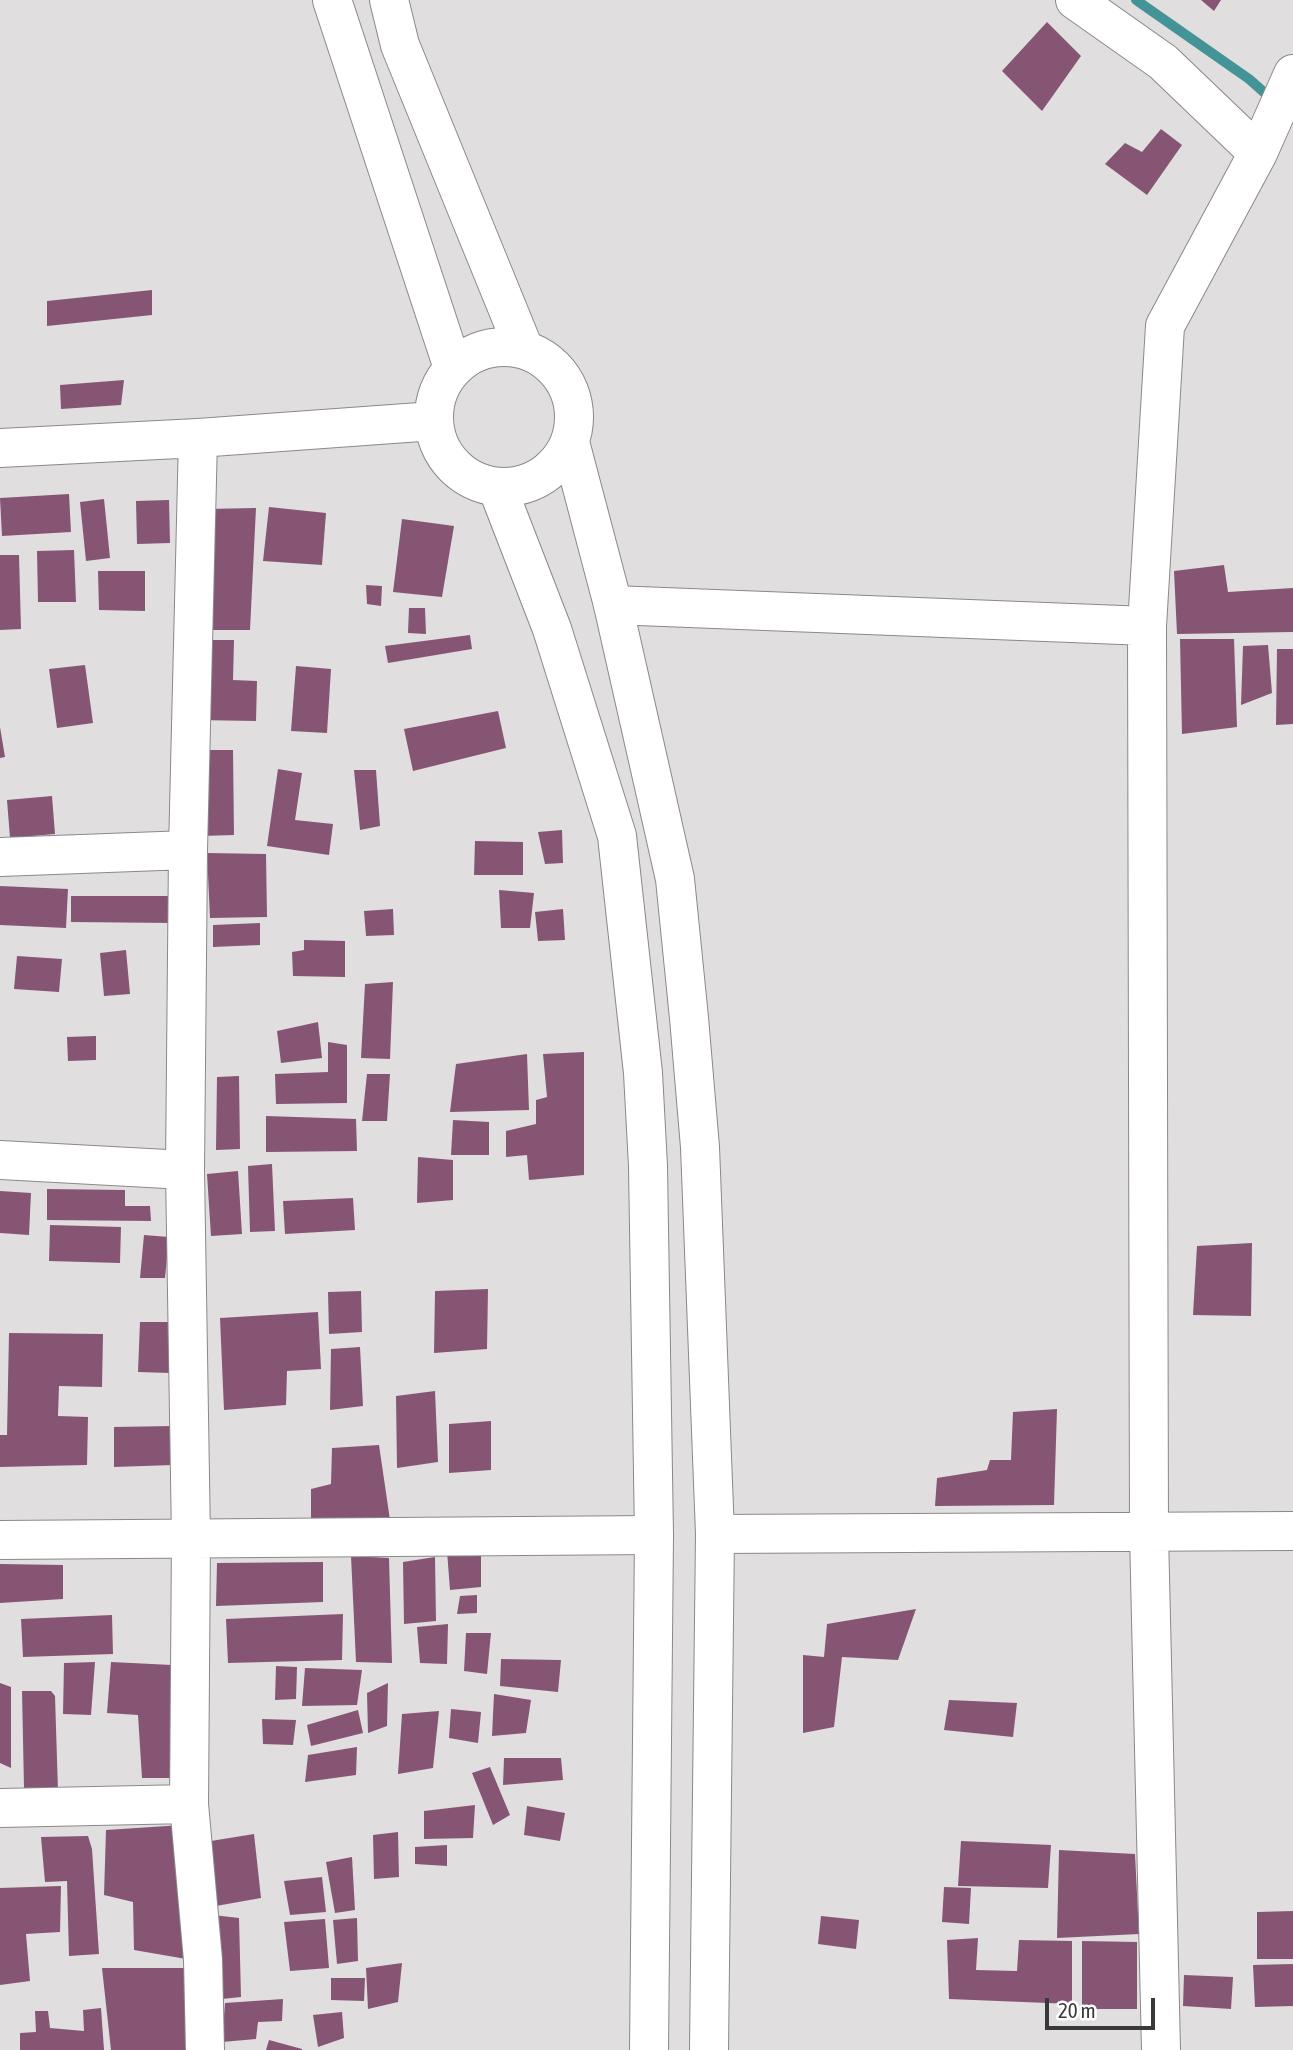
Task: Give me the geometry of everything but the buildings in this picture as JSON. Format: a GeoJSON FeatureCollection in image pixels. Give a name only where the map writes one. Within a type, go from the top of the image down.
{"type":"FeatureCollection","features":[{"type":"Feature","properties":{"kind":"street"},"geometry":{"type":"LineString","coordinates":[[332,0],[453,368]]}},
{"type":"Feature","properties":{"kind":"street"},"geometry":{"type":"LineString","coordinates":[[389,0],[400,45],[524,349]]}},
{"type":"Feature","properties":{"kind":"street"},"geometry":{"type":"LineString","coordinates":[[1075,0],[1163,62],[1262,142]]}},
{"type":"Feature","properties":{"kind":"street"},"geometry":{"type":"LineString","coordinates":[[1161,2050],[1149,1533],[1147,626],[1165,326],[1262,142],[1293,74]]}},
{"type":"Feature","properties":{"kind":"street"},"geometry":{"type":"LineString","coordinates":[[506,346],[524,349],[542,357],[568,385],[575,423],[570,442],[548,473],[531,483],[497,487],[482,484],[455,468],[437,438],[434,421],[439,393],[453,368],[486,348],[506,346]]}},
{"type":"Feature","properties":{"kind":"street"},"geometry":{"type":"LineString","coordinates":[[0,448],[198,438],[434,421]]}},
{"type":"Feature","properties":{"kind":"street"},"geometry":{"type":"LineString","coordinates":[[198,438],[188,850],[185,1170],[191,1538],[189,1804],[203,1960],[205,2050]]}},
{"type":"Feature","properties":{"kind":"street"},"geometry":{"type":"LineString","coordinates":[[570,442],[613,604],[676,892],[700,1147],[715,1534],[709,2050]]}},
{"type":"Feature","properties":{"kind":"street"},"geometry":{"type":"LineString","coordinates":[[497,487],[552,629],[617,836],[643,1073],[648,1166],[654,1535],[649,2050]]}},
{"type":"Feature","properties":{"kind":"street"},"geometry":{"type":"LineString","coordinates":[[613,604],[1147,626]]}},
{"type":"Feature","properties":{"kind":"street"},"geometry":{"type":"LineString","coordinates":[[0,857],[188,850]]}},
{"type":"Feature","properties":{"kind":"street"},"geometry":{"type":"LineString","coordinates":[[0,1160],[185,1170]]}},
{"type":"Feature","properties":{"kind":"street"},"geometry":{"type":"LineString","coordinates":[[715,1534],[1293,1531]]}},
{"type":"Feature","properties":{"kind":"street"},"geometry":{"type":"LineString","coordinates":[[0,1540],[654,1535]]}},
{"type":"Feature","properties":{"kind":"street"},"geometry":{"type":"LineString","coordinates":[[0,1808],[189,1804]]}},
{"type":"Feature","properties":{"kind":"waterway"},"geometry":{"type":"LineString","coordinates":[[1136,0],[1249,79],[1275,102]]}}]}
